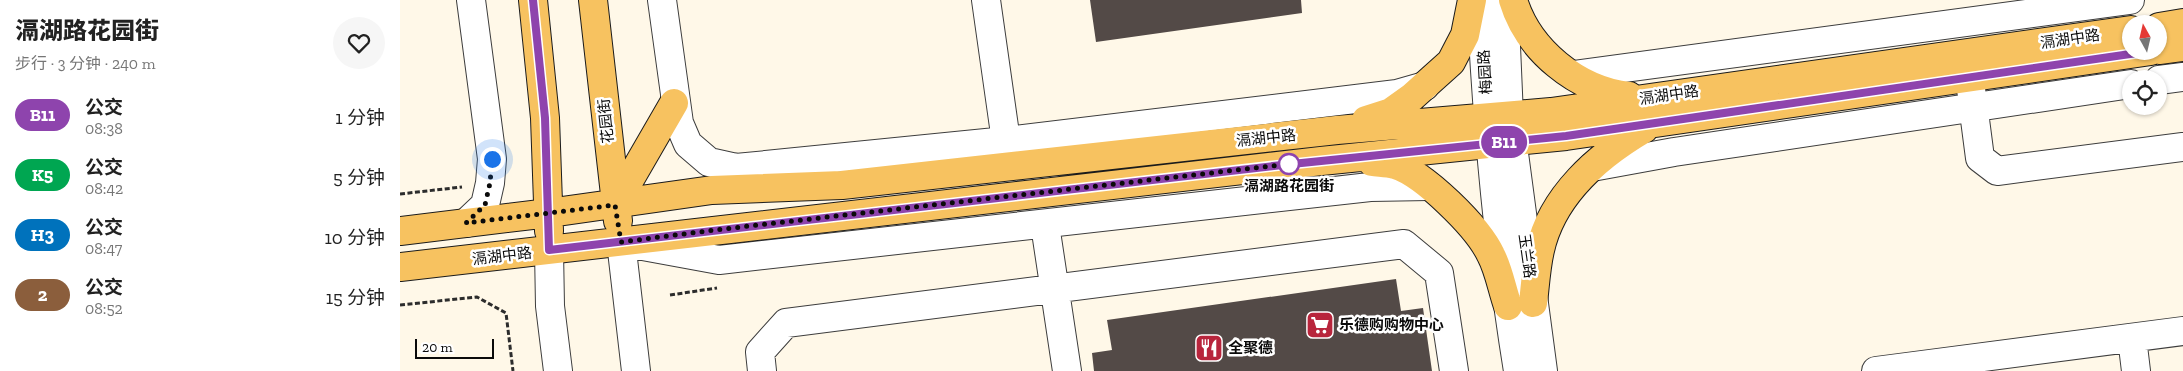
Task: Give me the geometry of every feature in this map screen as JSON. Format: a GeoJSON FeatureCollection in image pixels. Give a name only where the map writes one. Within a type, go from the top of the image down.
{"type":"FeatureCollection","features":[{"type":"Feature","properties":{"kind":"main road"},"geometry":{"type":"LineString","coordinates":[[533,0],[545,118],[549,250]]}},
{"type":"Feature","properties":{"kind":"main road","name":"花园街"},"geometry":{"type":"LineString","coordinates":[[593,0],[615,205],[621,242]]}},
{"type":"Feature","properties":{"kind":"main road"},"geometry":{"type":"LineString","coordinates":[[1337,130],[1391,112],[1426,86],[1451,62],[1465,35],[1472,0]]}},
{"type":"Feature","properties":{"kind":"main road"},"geometry":{"type":"LineString","coordinates":[[1513,0],[1518,16],[1530,37],[1550,60],[1591,85],[1618,94],[1654,111],[1592,167],[1568,192],[1554,211],[1520,305]]}},
{"type":"Feature","properties":{"kind":"main road"},"geometry":{"type":"LineString","coordinates":[[2168,25],[2183,23]]}},
{"type":"Feature","properties":{"kind":"main road","name":"滆湖中路"},"geometry":{"type":"LineString","coordinates":[[1654,111],[2122,32]]}},
{"type":"Feature","properties":{"kind":"main road"},"geometry":{"type":"LineString","coordinates":[[2168,49],[2183,47]]}},
{"type":"Feature","properties":{"kind":"main road","name":"滆湖中路"},"geometry":{"type":"LineString","coordinates":[[400,267],[1320,161],[1500,130],[1654,111],[1969,77],[2122,55]]}},
{"type":"Feature","properties":{"kind":"main road"},"geometry":{"type":"LineString","coordinates":[[615,205],[674,103]]}},
{"type":"Feature","properties":{"kind":"main road","name":"滆湖中路"},"geometry":{"type":"LineString","coordinates":[[400,231],[549,214],[712,190],[842,185],[1337,130],[1500,130]]}},
{"type":"Feature","properties":{"kind":"main road"},"geometry":{"type":"LineString","coordinates":[[1320,161],[1361,160],[1395,165],[1429,186],[1476,231],[1520,305]]}},
{"type":"Feature","properties":{"kind":"street"},"geometry":{"type":"LineString","coordinates":[[466,223],[485,205],[490,183],[492,159],[471,0]]}},
{"type":"Feature","properties":{"kind":"street"},"geometry":{"type":"LineString","coordinates":[[662,0],[674,103],[679,123],[688,144],[709,162],[736,168],[1006,141],[1397,94],[1426,86]]}},
{"type":"Feature","properties":{"kind":"street"},"geometry":{"type":"LineString","coordinates":[[986,0],[1006,141]]}},
{"type":"Feature","properties":{"kind":"street","name":"梅园路"},"geometry":{"type":"LineString","coordinates":[[1481,0],[1500,130]]}},
{"type":"Feature","properties":{"kind":"street","name":"梅园路"},"geometry":{"type":"LineString","coordinates":[[1500,130],[1504,0]]}},
{"type":"Feature","properties":{"kind":"street"},"geometry":{"type":"LineString","coordinates":[[1573,75],[2130,0]]}},
{"type":"Feature","properties":{"kind":"street"},"geometry":{"type":"LineString","coordinates":[[1969,77],[1980,158],[1997,171],[2183,147]]}},
{"type":"Feature","properties":{"kind":"street"},"geometry":{"type":"LineString","coordinates":[[2167,79],[2183,77]]}},
{"type":"Feature","properties":{"kind":"street"},"geometry":{"type":"LineString","coordinates":[[1592,167],[1674,152],[2122,85]]}},
{"type":"Feature","properties":{"kind":"street","name":"玉兰路"},"geometry":{"type":"LineString","coordinates":[[1500,130],[1520,305],[1518,371]]}},
{"type":"Feature","properties":{"kind":"street"},"geometry":{"type":"LineString","coordinates":[[636,371],[621,242],[719,260],[1045,225],[1370,186],[1429,186]]}},
{"type":"Feature","properties":{"kind":"street"},"geometry":{"type":"LineString","coordinates":[[1045,225],[1067,371]]}},
{"type":"Feature","properties":{"kind":"street"},"geometry":{"type":"LineString","coordinates":[[762,371],[760,352],[786,323],[1404,244],[1439,273],[1454,371]]}},
{"type":"Feature","properties":{"kind":"street"},"geometry":{"type":"LineString","coordinates":[[549,250],[550,306],[558,371]]}},
{"type":"Feature","properties":{"kind":"street","name":"玉兰路"},"geometry":{"type":"LineString","coordinates":[[1520,305],[1543,371]]}},
{"type":"Feature","properties":{"kind":"street"},"geometry":{"type":"LineString","coordinates":[[1876,371],[2183,332]]}},
{"type":"Feature","properties":{"kind":"street"},"geometry":{"type":"LineString","coordinates":[[2132,338],[2136,371]]}},
{"type":"Feature","properties":{"kind":"path"},"geometry":{"type":"LineString","coordinates":[[400,194],[490,183]]}},
{"type":"Feature","properties":{"kind":"path"},"geometry":{"type":"LineString","coordinates":[[670,295],[722,288]]}},
{"type":"Feature","properties":{"kind":"path"},"geometry":{"type":"LineString","coordinates":[[400,305],[477,297],[506,313],[513,371]]}},
{"type":"Feature","properties":{"kind":"building"},"geometry":{"type":"Polygon","coordinates":[[[1090,0],[1301,0],[1302,13],[1096,42],[1090,0]]]}},
{"type":"Feature","properties":{"kind":"building"},"geometry":{"type":"Polygon","coordinates":[[[1396,279],[1401,311],[1423,308],[1432,371],[1094,371],[1092,353],[1112,350],[1107,320],[1396,279]]]}},
{"type":"Feature","properties":{"kind":"bus line","name":"B11"},"geometry":{"type":"LineString","coordinates":[[533,0],[545,118],[549,250],[1282,165],[1566,136],[2122,55]]}},
{"type":"Feature","properties":{"kind":"place","name":"滆湖路花园街"},"geometry":{"type":"Point","coordinates":[1289,164]}},
{"type":"Feature","properties":{"kind":"place","name":"乐德购购物中心"},"geometry":{"type":"Point","coordinates":[1320,325]}},
{"type":"Feature","properties":{"kind":"place","name":"全聚德"},"geometry":{"type":"Point","coordinates":[1209,348]}},
{"type":"Feature","properties":{"kind":"route"},"geometry":{"type":"LineString","coordinates":[[492,159],[490,183],[485,205],[466,223],[615,205],[621,242],[1289,164]]}}]}
